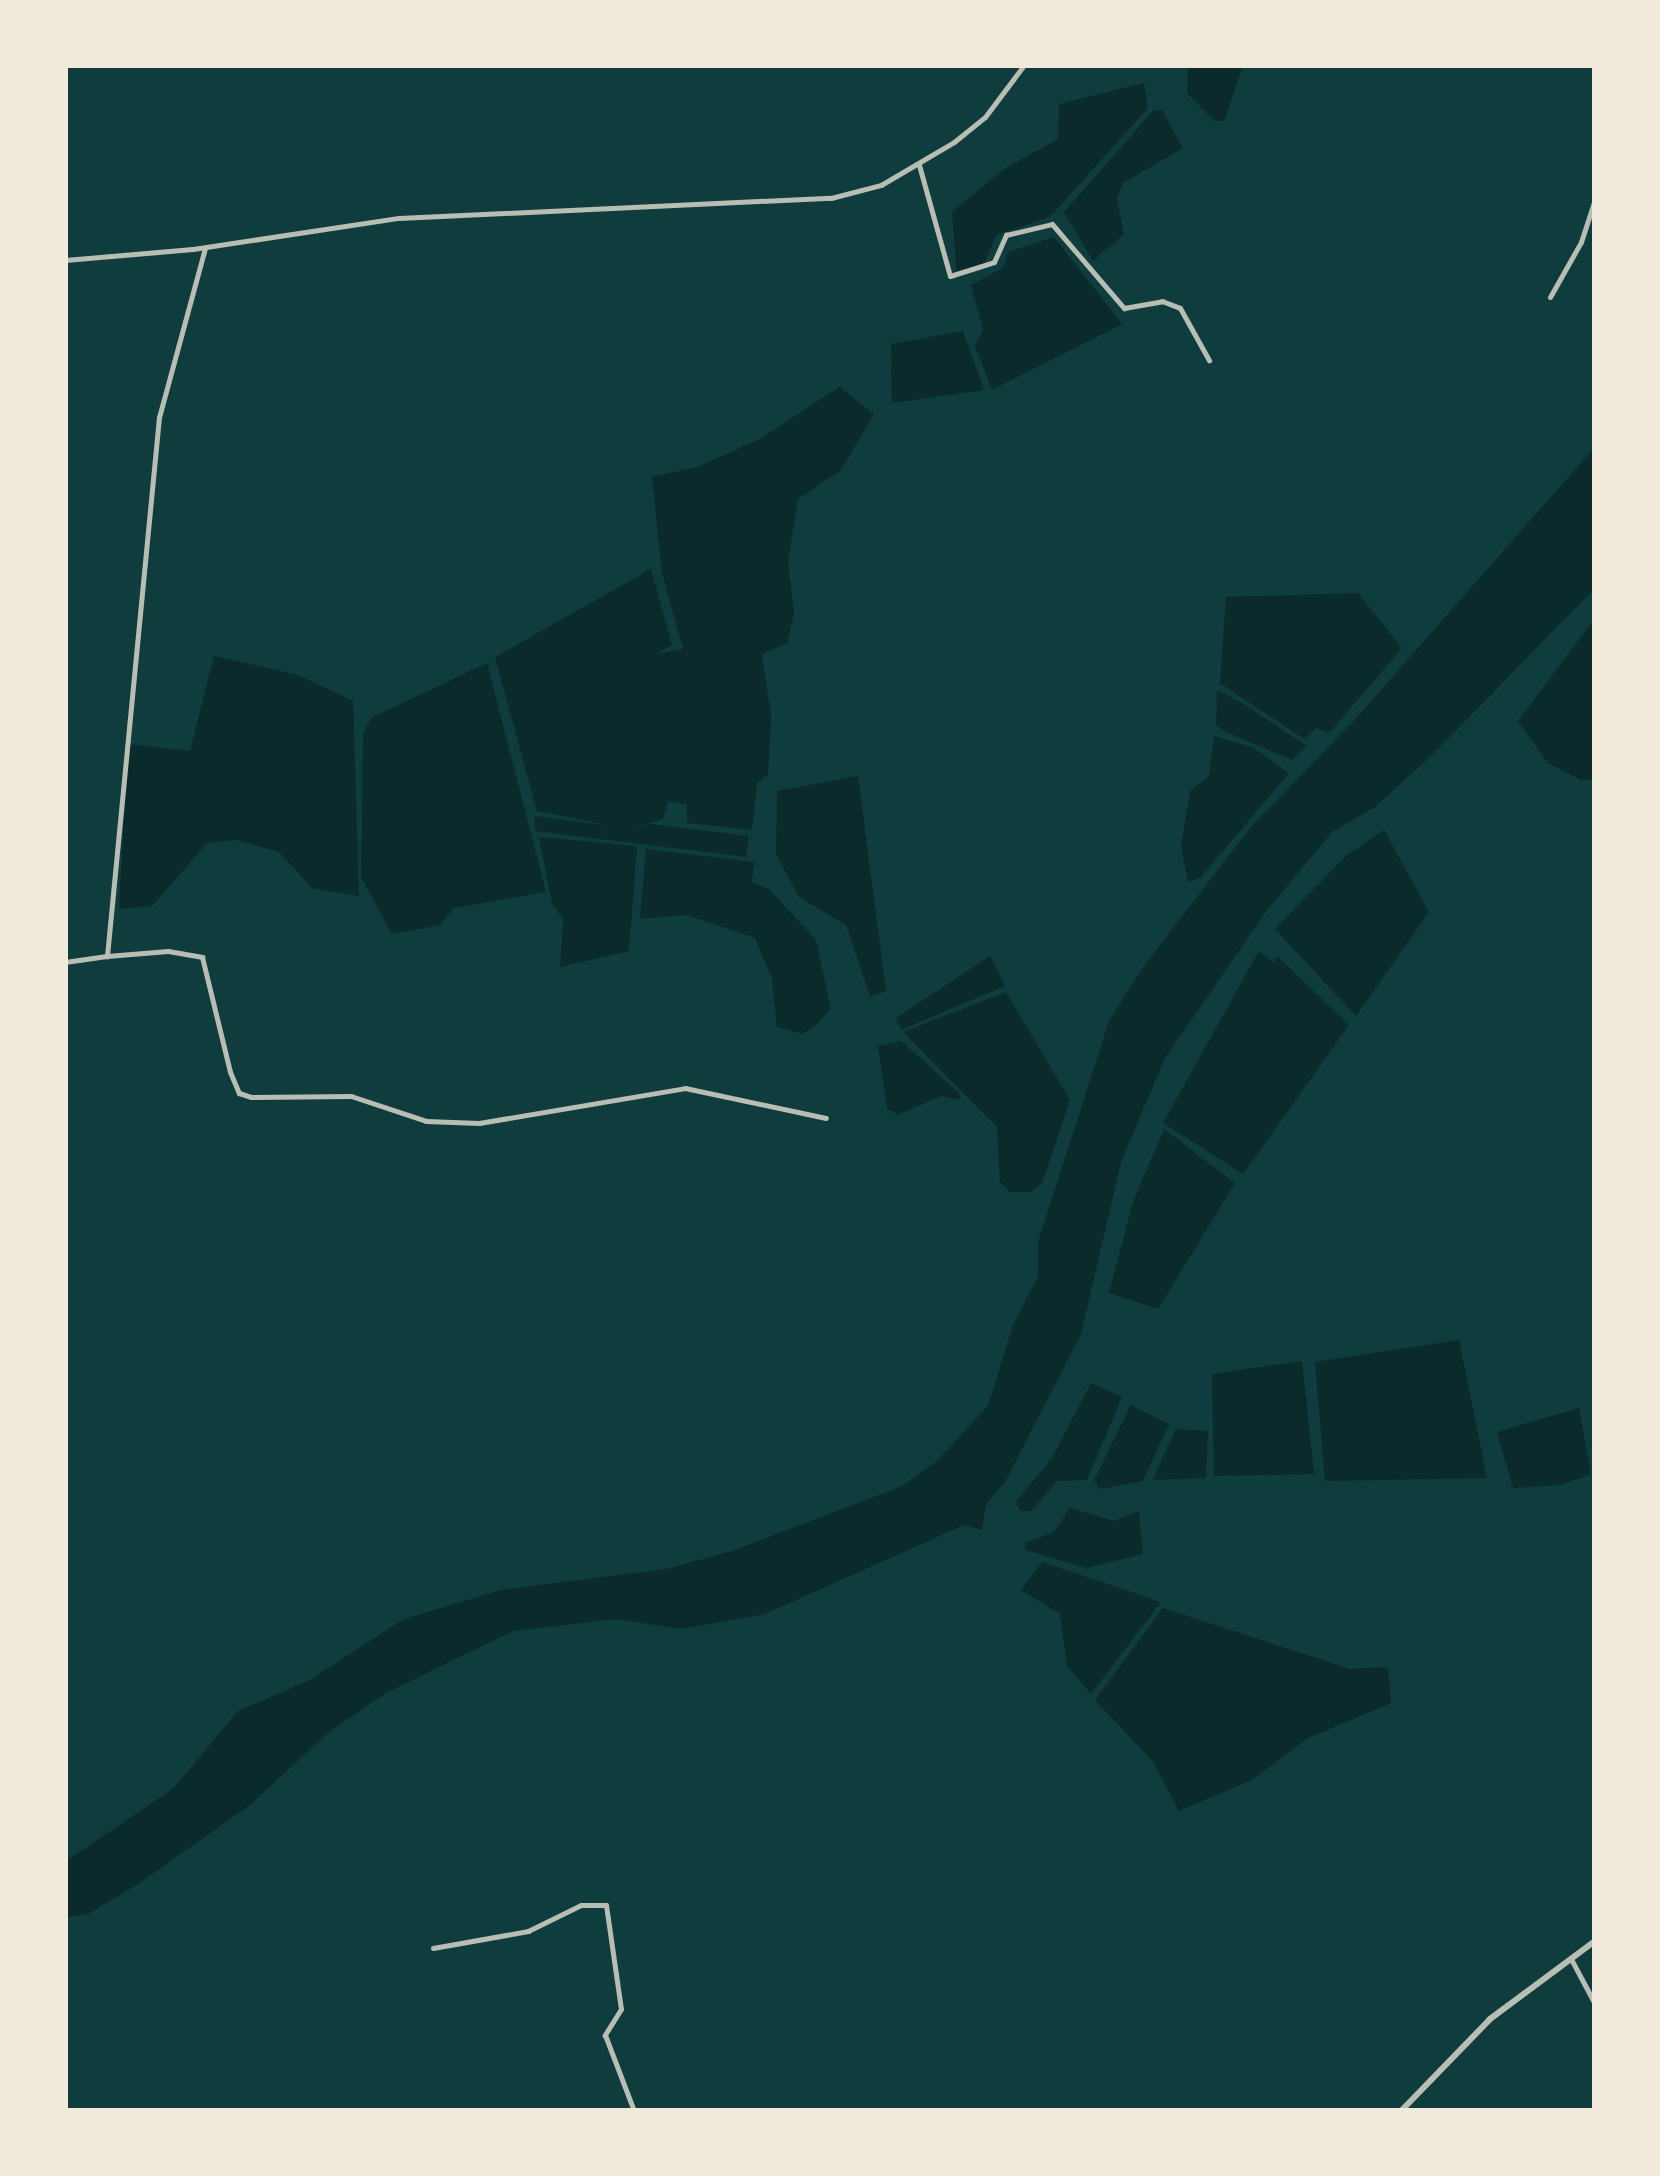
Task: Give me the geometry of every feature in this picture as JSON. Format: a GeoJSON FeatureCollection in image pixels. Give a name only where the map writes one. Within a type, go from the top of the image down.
{"type":"FeatureCollection","features":[{"type":"Feature","properties":{"kind":"street"},"geometry":{"type":"LineString","coordinates":[[65,260],[204,248],[399,218],[832,198],[881,185],[986,117],[1024,65]]}},
{"type":"Feature","properties":{"kind":"street"},"geometry":{"type":"LineString","coordinates":[[919,163],[950,276],[994,262],[1006,236],[1052,224],[1124,308],[1162,301],[1180,308],[1209,360]]}},
{"type":"Feature","properties":{"kind":"street"},"geometry":{"type":"LineString","coordinates":[[1550,296],[1581,242],[1595,200]]}},
{"type":"Feature","properties":{"kind":"street"},"geometry":{"type":"LineString","coordinates":[[108,956],[159,418],[204,248]]}},
{"type":"Feature","properties":{"kind":"street"},"geometry":{"type":"LineString","coordinates":[[65,962],[168,951],[202,956],[230,1072],[239,1093],[251,1097],[351,1096],[426,1121],[478,1123],[684,1088],[826,1118]]}},
{"type":"Feature","properties":{"kind":"street"},"geometry":{"type":"LineString","coordinates":[[434,1948],[528,1932],[581,1905],[606,1905],[621,2009],[605,2035],[634,2111]]}},
{"type":"Feature","properties":{"kind":"street"},"geometry":{"type":"LineString","coordinates":[[1401,2111],[1490,2019],[1595,1941]]}},
{"type":"Feature","properties":{"kind":"street"},"geometry":{"type":"LineString","coordinates":[[1571,1958],[1595,2004]]}},
{"type":"Feature","properties":{"kind":"water"},"geometry":{"type":"Polygon","coordinates":[[[1188,65],[1243,65],[1224,121],[1214,121],[1187,93],[1188,65]]]}},
{"type":"Feature","properties":{"kind":"water"},"geometry":{"type":"Polygon","coordinates":[[[1144,83],[1148,108],[1050,217],[996,235],[983,267],[957,278],[952,212],[1004,169],[1058,139],[1059,104],[1144,83]]]}},
{"type":"Feature","properties":{"kind":"water"},"geometry":{"type":"Polygon","coordinates":[[[1154,110],[1162,110],[1183,148],[1123,183],[1117,199],[1124,234],[1093,261],[1064,212],[1154,110]]]}},
{"type":"Feature","properties":{"kind":"water"},"geometry":{"type":"Polygon","coordinates":[[[1054,237],[1122,324],[992,390],[975,346],[983,330],[971,285],[1003,268],[1008,252],[1054,237]]]}},
{"type":"Feature","properties":{"kind":"water"},"geometry":{"type":"Polygon","coordinates":[[[963,331],[984,390],[892,403],[891,344],[963,331]]]}},
{"type":"Feature","properties":{"kind":"water"},"geometry":{"type":"Polygon","coordinates":[[[839,387],[874,414],[841,470],[798,499],[788,562],[794,613],[787,643],[762,654],[771,716],[768,774],[757,783],[752,830],[687,823],[687,805],[668,801],[663,819],[628,829],[650,824],[749,836],[746,857],[535,831],[535,816],[612,826],[537,811],[495,657],[651,569],[672,645],[655,654],[683,649],[662,573],[652,477],[697,467],[760,439],[839,387]]]}},
{"type":"Feature","properties":{"kind":"water"},"geometry":{"type":"Polygon","coordinates":[[[1595,447],[1595,588],[1431,756],[1375,807],[1332,832],[1268,909],[1165,1058],[1121,1162],[1081,1334],[1005,1482],[986,1504],[982,1530],[964,1525],[765,1614],[681,1629],[616,1619],[513,1631],[386,1693],[330,1731],[250,1805],[138,1884],[88,1914],[65,1917],[65,1862],[174,1788],[238,1711],[308,1681],[404,1619],[501,1590],[666,1569],[732,1551],[900,1487],[936,1462],[988,1406],[1013,1325],[1038,1276],[1038,1242],[1109,1021],[1144,966],[1250,828],[1351,724],[1595,447]]]}},
{"type":"Feature","properties":{"kind":"water"},"geometry":{"type":"Polygon","coordinates":[[[1358,593],[1402,648],[1329,733],[1316,728],[1304,739],[1220,683],[1226,597],[1358,593]]]}},
{"type":"Feature","properties":{"kind":"water"},"geometry":{"type":"Polygon","coordinates":[[[1595,618],[1595,779],[1581,780],[1548,763],[1518,721],[1595,618]]]}},
{"type":"Feature","properties":{"kind":"water"},"geometry":{"type":"Polygon","coordinates":[[[214,656],[298,675],[353,701],[359,896],[312,888],[279,852],[236,840],[207,843],[152,906],[119,909],[128,744],[190,751],[214,656]]]}},
{"type":"Feature","properties":{"kind":"water"},"geometry":{"type":"Polygon","coordinates":[[[487,663],[546,892],[454,908],[440,925],[392,934],[361,877],[363,735],[371,718],[487,663]]]}},
{"type":"Feature","properties":{"kind":"water"},"geometry":{"type":"Polygon","coordinates":[[[1217,690],[1307,746],[1292,760],[1224,731],[1216,725],[1217,690]]]}},
{"type":"Feature","properties":{"kind":"water"},"geometry":{"type":"Polygon","coordinates":[[[1214,736],[1252,747],[1289,773],[1200,878],[1188,882],[1181,846],[1190,791],[1209,776],[1214,736]]]}},
{"type":"Feature","properties":{"kind":"water"},"geometry":{"type":"Polygon","coordinates":[[[858,776],[886,991],[870,997],[846,925],[799,897],[776,854],[777,791],[858,776]]]}},
{"type":"Feature","properties":{"kind":"water"},"geometry":{"type":"Polygon","coordinates":[[[1384,830],[1429,912],[1356,1016],[1275,929],[1346,856],[1384,830]]]}},
{"type":"Feature","properties":{"kind":"water"},"geometry":{"type":"Polygon","coordinates":[[[539,837],[637,846],[629,951],[560,967],[563,919],[552,904],[539,837]]]}},
{"type":"Feature","properties":{"kind":"water"},"geometry":{"type":"Polygon","coordinates":[[[646,849],[754,862],[752,882],[770,890],[816,940],[831,1009],[819,1022],[803,1034],[777,1027],[772,979],[755,938],[686,915],[640,919],[646,849]]]}},
{"type":"Feature","properties":{"kind":"water"},"geometry":{"type":"Polygon","coordinates":[[[1259,951],[1274,963],[1277,956],[1349,1025],[1243,1174],[1163,1123],[1259,951]]]}},
{"type":"Feature","properties":{"kind":"water"},"geometry":{"type":"Polygon","coordinates":[[[990,956],[1005,986],[901,1030],[896,1018],[990,956]]]}},
{"type":"Feature","properties":{"kind":"water"},"geometry":{"type":"Polygon","coordinates":[[[1006,992],[1070,1100],[1042,1183],[1031,1192],[1010,1192],[1000,1182],[997,1127],[903,1032],[1006,992]]]}},
{"type":"Feature","properties":{"kind":"water"},"geometry":{"type":"Polygon","coordinates":[[[901,1041],[959,1093],[960,1100],[941,1096],[898,1115],[887,1108],[878,1046],[901,1041]]]}},
{"type":"Feature","properties":{"kind":"water"},"geometry":{"type":"Polygon","coordinates":[[[1164,1129],[1235,1183],[1158,1309],[1109,1293],[1133,1202],[1164,1129]]]}},
{"type":"Feature","properties":{"kind":"water"},"geometry":{"type":"Polygon","coordinates":[[[1459,1340],[1487,1478],[1325,1481],[1315,1362],[1459,1340]]]}},
{"type":"Feature","properties":{"kind":"water"},"geometry":{"type":"Polygon","coordinates":[[[1302,1361],[1314,1474],[1214,1476],[1212,1374],[1302,1361]]]}},
{"type":"Feature","properties":{"kind":"water"},"geometry":{"type":"Polygon","coordinates":[[[1091,1383],[1122,1397],[1087,1480],[1057,1481],[1031,1511],[1020,1511],[1016,1502],[1052,1458],[1091,1383]]]}},
{"type":"Feature","properties":{"kind":"water"},"geometry":{"type":"Polygon","coordinates":[[[1131,1405],[1169,1424],[1143,1481],[1100,1489],[1094,1480],[1131,1405]]]}},
{"type":"Feature","properties":{"kind":"water"},"geometry":{"type":"Polygon","coordinates":[[[1579,1408],[1591,1474],[1561,1485],[1513,1488],[1497,1432],[1579,1408]]]}},
{"type":"Feature","properties":{"kind":"water"},"geometry":{"type":"Polygon","coordinates":[[[1176,1429],[1208,1431],[1206,1478],[1153,1480],[1176,1429]]]}},
{"type":"Feature","properties":{"kind":"water"},"geometry":{"type":"Polygon","coordinates":[[[1070,1508],[1114,1521],[1139,1511],[1143,1554],[1086,1568],[1026,1550],[1025,1543],[1054,1532],[1070,1508]]]}},
{"type":"Feature","properties":{"kind":"water"},"geometry":{"type":"Polygon","coordinates":[[[1042,1562],[1161,1602],[1091,1694],[1067,1666],[1060,1614],[1021,1590],[1042,1562]]]}},
{"type":"Feature","properties":{"kind":"water"},"geometry":{"type":"Polygon","coordinates":[[[1163,1608],[1350,1669],[1388,1667],[1391,1703],[1308,1738],[1252,1780],[1179,1811],[1154,1763],[1095,1700],[1163,1608]]]}}]}
